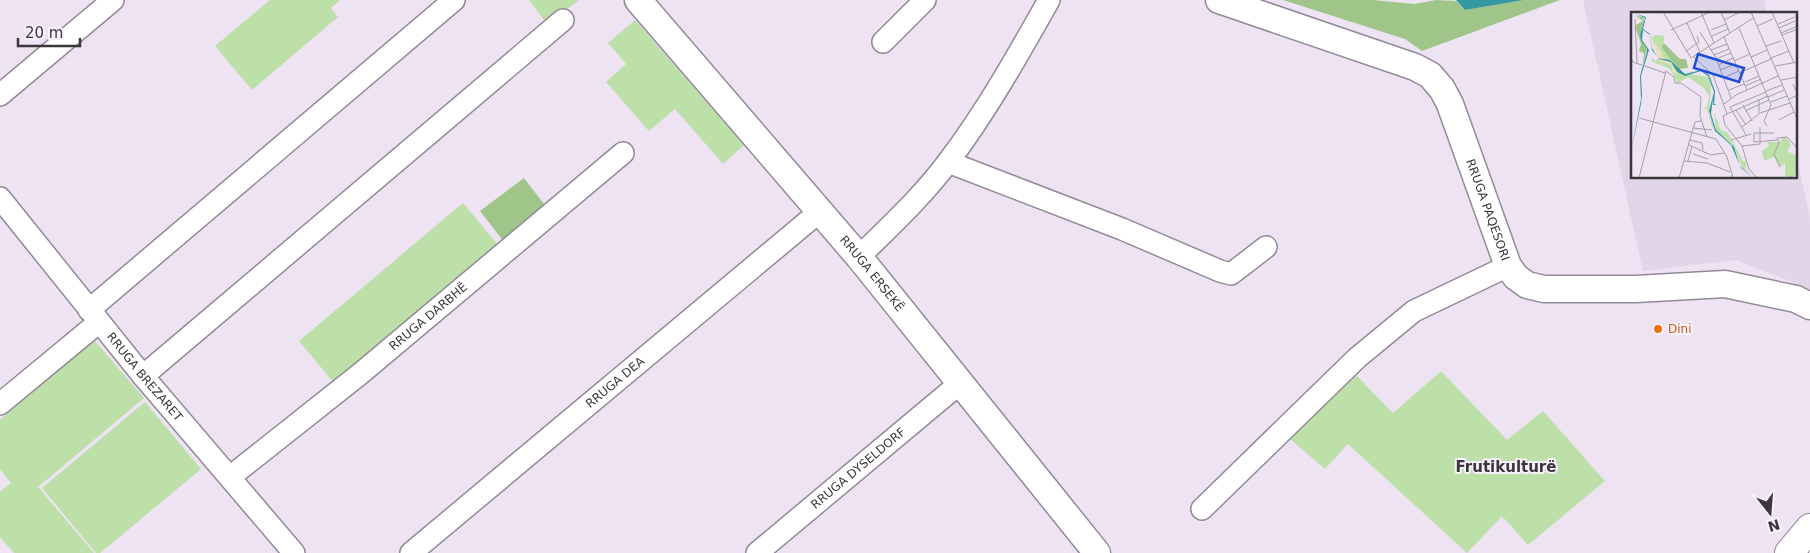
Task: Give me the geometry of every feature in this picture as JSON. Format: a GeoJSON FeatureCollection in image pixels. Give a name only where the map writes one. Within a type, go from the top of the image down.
{"type":"FeatureCollection","features":[{"type":"Feature","properties":{"kind":"main road"},"geometry":{"type":"LineString","coordinates":[[1789,553],[1810,528]]}},
{"type":"Feature","properties":{"kind":"street"},"geometry":{"type":"LineString","coordinates":[[0,95],[113,0]]}},
{"type":"Feature","properties":{"kind":"street"},"geometry":{"type":"LineString","coordinates":[[1,402],[94,316],[454,0]]}},
{"type":"Feature","properties":{"kind":"street","name":"RRUGA ERSEKË"},"geometry":{"type":"LineString","coordinates":[[638,0],[859,258],[1097,553]]}},
{"type":"Feature","properties":{"kind":"street"},"geometry":{"type":"LineString","coordinates":[[883,42],[925,0]]}},
{"type":"Feature","properties":{"kind":"street"},"geometry":{"type":"LineString","coordinates":[[859,258],[925,190],[948,162],[1027,39],[1049,0]]}},
{"type":"Feature","properties":{"kind":"street","name":"RRUGA PAQESORI"},"geometry":{"type":"LineString","coordinates":[[1219,0],[1415,66],[1430,75],[1442,89],[1450,104],[1508,266],[1516,278],[1527,285],[1544,289],[1636,289],[1725,284],[1796,299],[1810,306]]}},
{"type":"Feature","properties":{"kind":"street"},"geometry":{"type":"LineString","coordinates":[[143,376],[563,20]]}},
{"type":"Feature","properties":{"kind":"street","name":"RRUGA DARBHË"},"geometry":{"type":"LineString","coordinates":[[230,477],[368,368],[623,153]]}},
{"type":"Feature","properties":{"kind":"street"},"geometry":{"type":"LineString","coordinates":[[948,162],[1122,229],[1220,272],[1230,274],[1266,247]]}},
{"type":"Feature","properties":{"kind":"street","name":"RRUGA BREZARET"},"geometry":{"type":"LineString","coordinates":[[0,198],[143,376],[294,553]]}},
{"type":"Feature","properties":{"kind":"street","name":"RRUGA DEA"},"geometry":{"type":"LineString","coordinates":[[411,553],[820,212]]}},
{"type":"Feature","properties":{"kind":"street"},"geometry":{"type":"LineString","coordinates":[[1202,509],[1357,358],[1414,311],[1508,266]]}},
{"type":"Feature","properties":{"kind":"street","name":"RRUGA DYSELDORF"},"geometry":{"type":"LineString","coordinates":[[757,553],[959,384]]}},
{"type":"Feature","properties":{"kind":"shaded area"},"geometry":{"type":"Polygon","coordinates":[[[1583,0],[1764,0],[1767,12],[1631,12],[1631,179],[1798,179],[1798,162],[1810,218],[1810,289],[1736,260],[1643,271],[1583,0]]]}},
{"type":"Feature","properties":{"kind":"green space"},"geometry":{"type":"Polygon","coordinates":[[[270,0],[340,0],[331,8],[338,17],[252,90],[215,46],[270,0]]]}},
{"type":"Feature","properties":{"kind":"green space"},"geometry":{"type":"Polygon","coordinates":[[[529,0],[579,0],[547,24],[529,0]]]}},
{"type":"Feature","properties":{"kind":"green space"},"geometry":{"type":"Polygon","coordinates":[[[1283,0],[1373,0],[1414,4],[1436,0],[1456,1],[1465,10],[1524,0],[1560,0],[1422,51],[1405,39],[1283,0]]]}},
{"type":"Feature","properties":{"kind":"green space"},"geometry":{"type":"Polygon","coordinates":[[[635,20],[744,145],[723,164],[675,109],[649,131],[606,82],[626,64],[608,43],[635,20]]]}},
{"type":"Feature","properties":{"kind":"green space"},"geometry":{"type":"Polygon","coordinates":[[[524,178],[547,208],[504,242],[480,211],[524,178]]]}},
{"type":"Feature","properties":{"kind":"green space"},"geometry":{"type":"Polygon","coordinates":[[[463,203],[499,246],[335,384],[299,341],[463,203]]]}},
{"type":"Feature","properties":{"kind":"green space"},"geometry":{"type":"Polygon","coordinates":[[[94,340],[144,398],[38,487],[94,553],[14,553],[0,537],[0,492],[11,483],[0,469],[0,420],[94,340]]]}},
{"type":"Feature","properties":{"kind":"green space"},"geometry":{"type":"Polygon","coordinates":[[[1352,371],[1393,413],[1441,371],[1507,440],[1543,411],[1605,481],[1528,545],[1502,516],[1467,553],[1348,444],[1325,469],[1287,436],[1352,371]]]}},
{"type":"Feature","properties":{"kind":"green space"},"geometry":{"type":"Polygon","coordinates":[[[145,402],[201,469],[100,553],[96,553],[42,488],[145,402]]]}},
{"type":"Feature","properties":{"kind":"water"},"geometry":{"type":"Polygon","coordinates":[[[1456,0],[1524,0],[1465,10],[1456,0]]]}},
{"type":"Feature","properties":{"kind":"place","name":"Dini"},"geometry":{"type":"Point","coordinates":[1658,329]}},
{"type":"Feature","properties":{"kind":"district","name":"Frutikulturë"},"geometry":{"type":"Point","coordinates":[1506,467]}}]}
